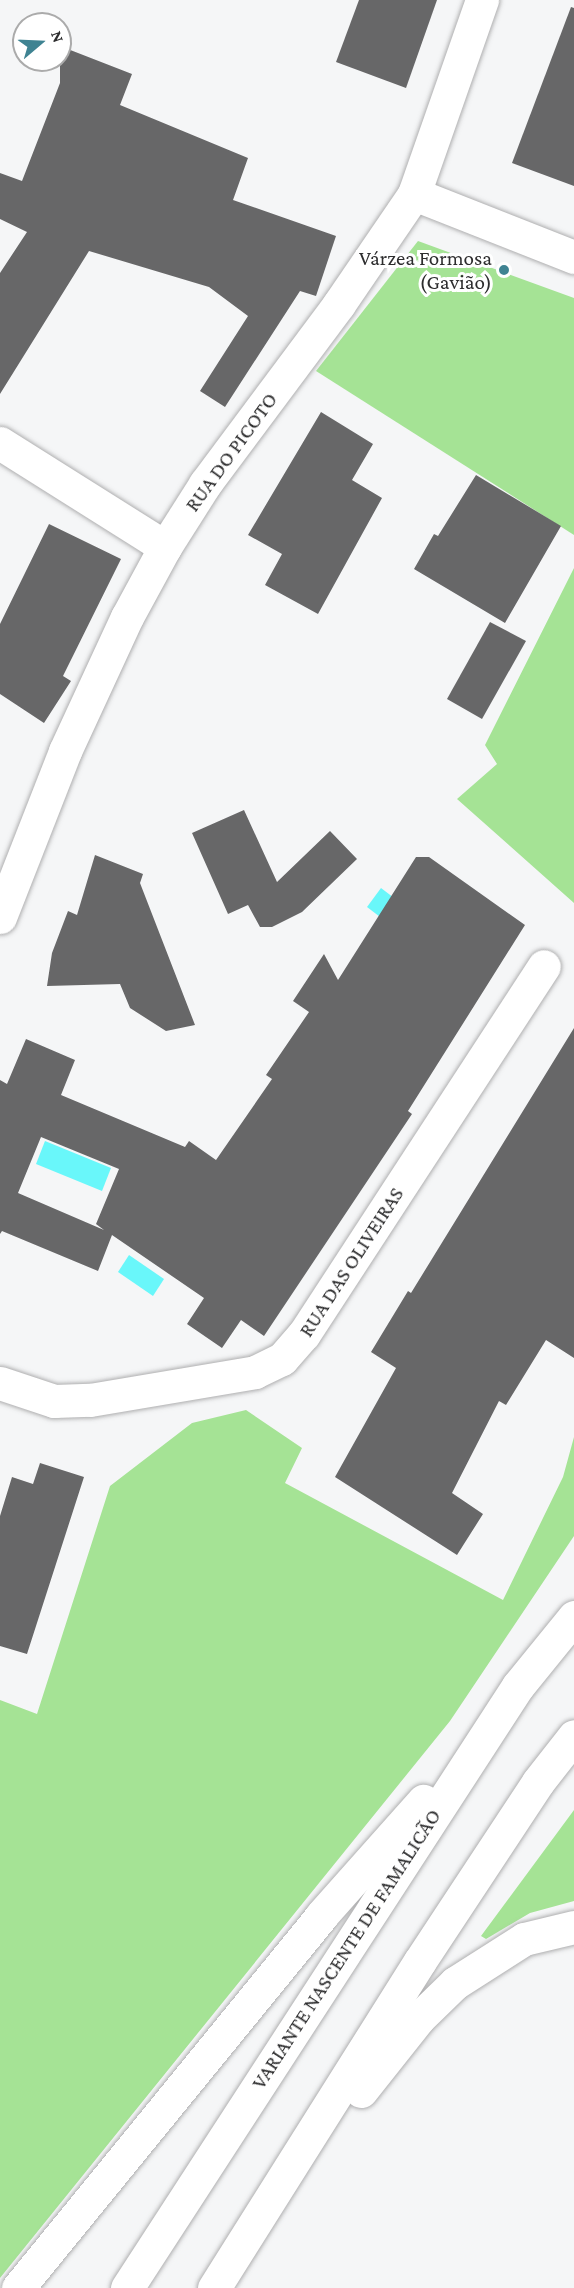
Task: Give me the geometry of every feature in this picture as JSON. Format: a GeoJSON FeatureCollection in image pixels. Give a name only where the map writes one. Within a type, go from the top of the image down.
{"type":"FeatureCollection","features":[{"type":"Feature","properties":{"kind":"main road","name":"RUA DO PICOTO"},"geometry":{"type":"LineString","coordinates":[[0,917],[14,847],[78,723],[127,617],[165,547],[414,194],[483,0]]}},
{"type":"Feature","properties":{"kind":"main road"},"geometry":{"type":"LineString","coordinates":[[414,194],[574,257]]}},
{"type":"Feature","properties":{"kind":"main road"},"geometry":{"type":"LineString","coordinates":[[0,443],[165,547]]}},
{"type":"Feature","properties":{"kind":"main road","name":"RUA DAS OLIVEIRAS"},"geometry":{"type":"LineString","coordinates":[[0,1383],[29,1396],[54,1401],[90,1400],[255,1372],[288,1354],[544,966]]}},
{"type":"Feature","properties":{"kind":"main road","name":"VARIANTE NASCENTE DE FAMALICÃO"},"geometry":{"type":"LineString","coordinates":[[127,2288],[518,1686],[574,1617]]}},
{"type":"Feature","properties":{"kind":"main road"},"geometry":{"type":"LineString","coordinates":[[18,2288],[321,1916],[518,1686]]}},
{"type":"Feature","properties":{"kind":"main road"},"geometry":{"type":"LineString","coordinates":[[214,2288],[268,2207],[420,1961],[538,1782],[574,1736]]}},
{"type":"Feature","properties":{"kind":"main road"},"geometry":{"type":"LineString","coordinates":[[268,2207],[418,2019],[455,1983],[524,1939],[574,1927]]}},
{"type":"Feature","properties":{"kind":"green space"},"geometry":{"type":"Polygon","coordinates":[[[418,241],[574,298],[574,535],[316,371],[418,241]]]}},
{"type":"Feature","properties":{"kind":"green space"},"geometry":{"type":"Polygon","coordinates":[[[574,568],[574,903],[457,799],[497,764],[485,745],[574,568]]]}},
{"type":"Feature","properties":{"kind":"green space"},"geometry":{"type":"Polygon","coordinates":[[[246,1410],[302,1448],[285,1483],[503,1600],[563,1477],[574,1437],[574,1536],[450,1721],[0,2278],[0,1700],[37,1714],[110,1486],[192,1423],[246,1410]]]}},
{"type":"Feature","properties":{"kind":"green space"},"geometry":{"type":"Polygon","coordinates":[[[574,1810],[574,1901],[530,1913],[486,1939],[481,1936],[574,1810]]]}},
{"type":"Feature","properties":{"kind":"water"},"geometry":{"type":"Polygon","coordinates":[[[381,888],[419,917],[405,936],[367,907],[381,888]]]}},
{"type":"Feature","properties":{"kind":"water"},"geometry":{"type":"Polygon","coordinates":[[[45,1141],[111,1168],[102,1191],[36,1164],[45,1141]]]}},
{"type":"Feature","properties":{"kind":"water"},"geometry":{"type":"Polygon","coordinates":[[[129,1255],[164,1279],[153,1296],[118,1272],[129,1255]]]}},
{"type":"Feature","properties":{"kind":"building"},"geometry":{"type":"Polygon","coordinates":[[[359,0],[437,0],[406,88],[336,62],[359,0]]]}},
{"type":"Feature","properties":{"kind":"building"},"geometry":{"type":"Polygon","coordinates":[[[571,7],[574,8],[574,186],[512,163],[571,7]]]}},
{"type":"Feature","properties":{"kind":"building"},"geometry":{"type":"Polygon","coordinates":[[[72,51],[132,74],[120,105],[248,158],[233,200],[336,236],[316,296],[300,291],[225,407],[200,391],[248,316],[209,287],[89,251],[0,394],[0,273],[27,232],[0,219],[0,173],[22,181],[60,83],[60,72],[72,72],[72,51]]]}},
{"type":"Feature","properties":{"kind":"building"},"geometry":{"type":"Polygon","coordinates":[[[321,412],[373,444],[352,480],[382,498],[318,614],[265,585],[282,554],[248,535],[321,412]]]}},
{"type":"Feature","properties":{"kind":"building"},"geometry":{"type":"Polygon","coordinates":[[[476,475],[561,526],[505,623],[414,569],[434,534],[438,536],[476,475]]]}},
{"type":"Feature","properties":{"kind":"building"},"geometry":{"type":"Polygon","coordinates":[[[49,524],[121,559],[63,676],[71,681],[44,723],[0,694],[0,624],[49,524]]]}},
{"type":"Feature","properties":{"kind":"building"},"geometry":{"type":"Polygon","coordinates":[[[490,622],[526,641],[482,719],[447,699],[490,622]]]}},
{"type":"Feature","properties":{"kind":"building"},"geometry":{"type":"Polygon","coordinates":[[[244,810],[277,882],[330,831],[357,859],[302,912],[272,927],[260,927],[248,905],[228,914],[192,833],[244,810]]]}},
{"type":"Feature","properties":{"kind":"building"},"geometry":{"type":"Polygon","coordinates":[[[95,855],[143,874],[140,883],[195,1025],[166,1031],[130,1008],[120,984],[47,986],[52,953],[68,911],[77,915],[95,855]]]}},
{"type":"Feature","properties":{"kind":"building"},"geometry":{"type":"Polygon","coordinates":[[[416,857],[429,857],[525,925],[408,1111],[412,1114],[264,1336],[241,1320],[222,1348],[187,1324],[204,1298],[112,1235],[98,1271],[2,1231],[0,1234],[0,1080],[7,1084],[26,1039],[75,1060],[61,1095],[185,1147],[189,1141],[216,1160],[272,1079],[266,1075],[309,1012],[293,1001],[324,954],[338,980],[416,857]],[[41,1137],[18,1193],[104,1230],[96,1224],[119,1169],[41,1137]]]}},
{"type":"Feature","properties":{"kind":"building"},"geometry":{"type":"Polygon","coordinates":[[[574,1028],[574,1358],[546,1340],[506,1405],[499,1401],[452,1493],[483,1514],[457,1555],[335,1477],[396,1368],[371,1352],[408,1291],[411,1293],[574,1028]]]}},
{"type":"Feature","properties":{"kind":"building"},"geometry":{"type":"Polygon","coordinates":[[[40,1463],[84,1477],[27,1654],[0,1646],[0,1516],[12,1477],[33,1484],[40,1463]]]}},
{"type":"Feature","properties":{"kind":"place","name":"Várzea Formosa (Gavião)"},"geometry":{"type":"Point","coordinates":[504,270]}}]}
